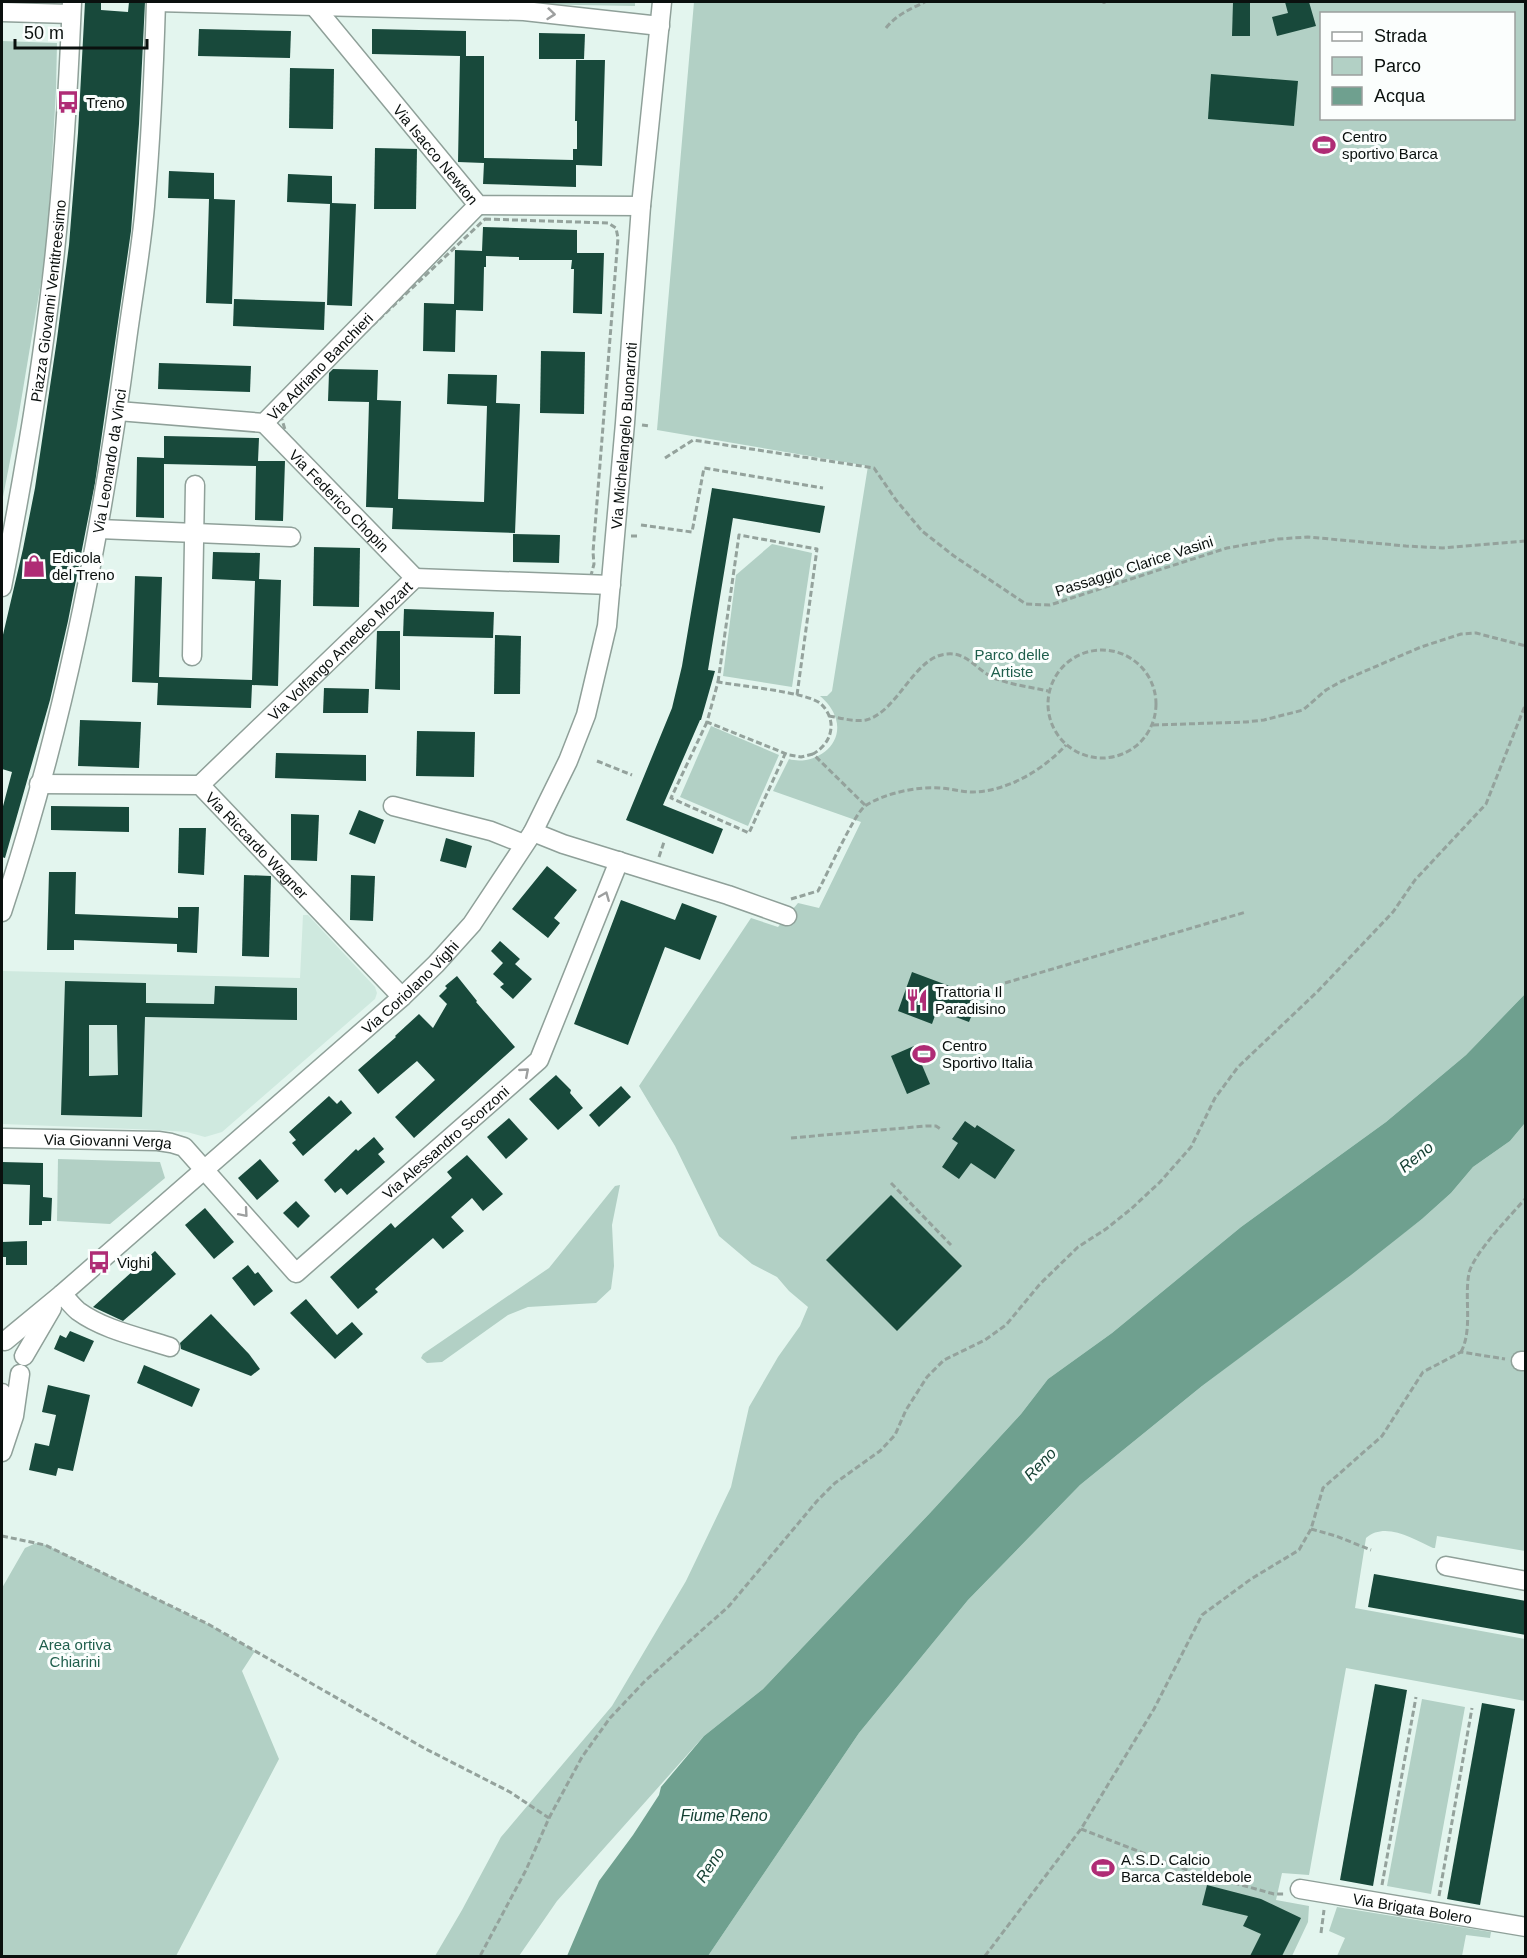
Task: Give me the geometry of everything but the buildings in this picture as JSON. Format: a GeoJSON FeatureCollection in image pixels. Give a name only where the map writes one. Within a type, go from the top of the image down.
{"type":"FeatureCollection","features":[{"type":"Feature","properties":{"kind":"street"},"geometry":{"type":"LineString","coordinates":[[156,2],[315,6],[495,6],[660,26]]}},
{"type":"Feature","properties":{"kind":"street","name":"Via Leonardo da Vinci"},"geometry":{"type":"LineString","coordinates":[[2,912],[39,784],[75,645],[99,529],[118,411],[145,208],[156,2]]}},
{"type":"Feature","properties":{"kind":"street","name":"Via Michelangelo Buonarroti"},"geometry":{"type":"LineString","coordinates":[[529,838],[563,772],[586,715],[607,626],[626,423],[641,206],[662,2]]}},
{"type":"Feature","properties":{"kind":"street","name":"Via Isacco Newton"},"geometry":{"type":"LineString","coordinates":[[315,6],[478,205],[641,206]]}},
{"type":"Feature","properties":{"kind":"street"},"geometry":{"type":"LineString","coordinates":[[2,12],[72,8]]}},
{"type":"Feature","properties":{"kind":"street","name":"Piazza Giovanni Ventitreesimo"},"geometry":{"type":"LineString","coordinates":[[2,587],[22,483],[52,276],[68,102],[72,8]]}},
{"type":"Feature","properties":{"kind":"street","name":"Via Adriano Banchieri"},"geometry":{"type":"LineString","coordinates":[[118,411],[264,423],[478,205]]}},
{"type":"Feature","properties":{"kind":"street","name":"Via Federico Chopin"},"geometry":{"type":"LineString","coordinates":[[264,423],[417,577]]}},
{"type":"Feature","properties":{"kind":"street"},"geometry":{"type":"LineString","coordinates":[[192,656],[195,485]]}},
{"type":"Feature","properties":{"kind":"street"},"geometry":{"type":"LineString","coordinates":[[99,529],[291,537]]}},
{"type":"Feature","properties":{"kind":"street","name":"Via Volfango Amedeo Mozart"},"geometry":{"type":"LineString","coordinates":[[200,785],[417,577],[611,585]]}},
{"type":"Feature","properties":{"kind":"street","name":"Via Riccardo Wagner"},"geometry":{"type":"LineString","coordinates":[[39,784],[200,785],[402,997]]}},
{"type":"Feature","properties":{"kind":"street"},"geometry":{"type":"LineString","coordinates":[[393,806],[491,831],[563,844],[787,908]]}},
{"type":"Feature","properties":{"kind":"street","name":"Via Coriolano Vighi"},"geometry":{"type":"LineString","coordinates":[[3,1341],[61,1294],[402,997],[472,924],[529,838]]}},
{"type":"Feature","properties":{"kind":"street","name":"Via Alessandro Scorzoni"},"geometry":{"type":"LineString","coordinates":[[205,1169],[296,1273],[539,1060],[619,861]]}},
{"type":"Feature","properties":{"kind":"street","name":"Via Giovanni Verga"},"geometry":{"type":"LineString","coordinates":[[2,1138],[171,1143],[184,1147],[205,1169]]}},
{"type":"Feature","properties":{"kind":"street"},"geometry":{"type":"LineString","coordinates":[[61,1294],[77,1310],[91,1319],[171,1347]]}},
{"type":"Feature","properties":{"kind":"street","name":"Via Coriolano Vighi"},"geometry":{"type":"LineString","coordinates":[[2,1450],[14,1416],[24,1356],[41,1324],[61,1294]]}},
{"type":"Feature","properties":{"kind":"street"},"geometry":{"type":"LineString","coordinates":[[3,1341],[16,1345],[24,1356]]}},
{"type":"Feature","properties":{"kind":"street"},"geometry":{"type":"LineString","coordinates":[[2,1382],[12,1380],[20,1374]]}},
{"type":"Feature","properties":{"kind":"street"},"geometry":{"type":"LineString","coordinates":[[2,1393],[4,1414],[2,1450]]}},
{"type":"Feature","properties":{"kind":"street"},"geometry":{"type":"LineString","coordinates":[[1446,1566],[1526,1581]]}},
{"type":"Feature","properties":{"kind":"street","name":"Via Brigata Bolero"},"geometry":{"type":"LineString","coordinates":[[1300,1889],[1526,1927]]}},
{"type":"Feature","properties":{"kind":"path"},"geometry":{"type":"LineString","coordinates":[[886,28],[892,20],[925,2]]}},
{"type":"Feature","properties":{"kind":"path"},"geometry":{"type":"LineString","coordinates":[[485,219],[608,223],[616,228],[618,237],[593,574],[590,579],[417,577],[286,432],[280,413],[485,219]]}},
{"type":"Feature","properties":{"kind":"path","name":"Passaggio Clarice Vasini"},"geometry":{"type":"LineString","coordinates":[[665,458],[693,441],[874,468],[896,500],[922,531],[963,563],[1026,604],[1050,605],[1227,548],[1278,539],[1308,537],[1443,548],[1526,541]]}},
{"type":"Feature","properties":{"kind":"path"},"geometry":{"type":"LineString","coordinates":[[641,525],[692,532],[704,468],[824,488]]}},
{"type":"Feature","properties":{"kind":"path"},"geometry":{"type":"LineString","coordinates":[[785,754],[749,833],[671,798],[707,722],[718,682],[739,535],[817,549],[797,695]]}},
{"type":"Feature","properties":{"kind":"path"},"geometry":{"type":"LineString","coordinates":[[1153,724],[1246,722],[1303,710],[1326,690],[1342,681],[1421,646],[1461,634],[1476,633],[1526,646]]}},
{"type":"Feature","properties":{"kind":"path"},"geometry":{"type":"LineString","coordinates":[[1100,650],[1118,652],[1134,660],[1147,673],[1155,689],[1157,707],[1153,724],[1143,740],[1129,751],[1113,758],[1095,758],[1078,753],[1066,745],[1053,728],[1048,711],[1048,691],[1055,676],[1067,663],[1082,653],[1100,650]]}},
{"type":"Feature","properties":{"kind":"path"},"geometry":{"type":"LineString","coordinates":[[829,716],[858,720],[874,716],[927,662],[943,654],[961,655],[982,671],[1002,680],[1048,691]]}},
{"type":"Feature","properties":{"kind":"path"},"geometry":{"type":"LineString","coordinates":[[707,722],[785,754],[801,757],[813,754],[822,748],[831,730],[829,716],[819,703],[797,695],[718,682]]}},
{"type":"Feature","properties":{"kind":"path"},"geometry":{"type":"LineString","coordinates":[[480,1956],[582,1757],[610,1718],[645,1681],[729,1606],[817,1501],[835,1483],[880,1451],[895,1435],[906,1410],[927,1377],[944,1360],[984,1340],[1006,1324],[1040,1284],[1078,1247],[1106,1229],[1160,1182],[1191,1147],[1215,1098],[1238,1067],[1318,991],[1393,912],[1415,880],[1479,814],[1491,793],[1526,703]]}},
{"type":"Feature","properties":{"kind":"path"},"geometry":{"type":"LineString","coordinates":[[787,908],[818,891],[856,818],[866,806],[887,797],[917,789],[940,788],[975,792],[1001,786],[1043,766],[1066,745]]}},
{"type":"Feature","properties":{"kind":"path"},"geometry":{"type":"LineString","coordinates":[[813,754],[866,806]]}},
{"type":"Feature","properties":{"kind":"path"},"geometry":{"type":"LineString","coordinates":[[597,761],[632,775]]}},
{"type":"Feature","properties":{"kind":"path"},"geometry":{"type":"LineString","coordinates":[[658,861],[664,842]]}},
{"type":"Feature","properties":{"kind":"path"},"geometry":{"type":"LineString","coordinates":[[1005,983],[1246,912]]}},
{"type":"Feature","properties":{"kind":"path"},"geometry":{"type":"LineString","coordinates":[[791,1138],[926,1126],[936,1126],[942,1130]]}},
{"type":"Feature","properties":{"kind":"path"},"geometry":{"type":"LineString","coordinates":[[891,1183],[951,1245]]}},
{"type":"Feature","properties":{"kind":"path"},"geometry":{"type":"LineString","coordinates":[[985,1956],[1081,1828],[1154,1709],[1202,1616],[1251,1579],[1299,1550],[1311,1529],[1323,1488],[1382,1436],[1423,1372],[1461,1352],[1467,1331],[1466,1299],[1470,1271],[1484,1248],[1526,1198]]}},
{"type":"Feature","properties":{"kind":"path"},"geometry":{"type":"LineString","coordinates":[[1461,1352],[1523,1361]]}},
{"type":"Feature","properties":{"kind":"path"},"geometry":{"type":"LineString","coordinates":[[1311,1529],[1371,1550]]}},
{"type":"Feature","properties":{"kind":"path"},"geometry":{"type":"LineString","coordinates":[[2,1536],[45,1545],[208,1624],[424,1748],[510,1792],[549,1818]]}},
{"type":"Feature","properties":{"kind":"path"},"geometry":{"type":"LineString","coordinates":[[1381,1890],[1416,1697]]}},
{"type":"Feature","properties":{"kind":"path"},"geometry":{"type":"LineString","coordinates":[[1438,1900],[1472,1708]]}},
{"type":"Feature","properties":{"kind":"path"},"geometry":{"type":"LineString","coordinates":[[1081,1828],[1187,1870],[1274,1894],[1300,1889]]}},
{"type":"Feature","properties":{"kind":"shaded area"},"geometry":{"type":"Polygon","coordinates":[[[303,915],[308,915],[375,987],[377,993],[375,999],[222,1132],[205,1137],[187,1132],[158,1130],[2,1124],[2,971],[300,978],[303,915]]]}},
{"type":"Feature","properties":{"kind":"green space"},"geometry":{"type":"Polygon","coordinates":[[[522,2],[635,2],[635,6],[522,4],[522,2]]]}},
{"type":"Feature","properties":{"kind":"green space","name":"Parco delle Artiste"},"geometry":{"type":"Polygon","coordinates":[[[694,2],[1525,2],[1525,994],[1466,1055],[1386,1122],[1241,1227],[1112,1333],[1048,1379],[1021,1414],[930,1513],[763,1689],[704,1736],[557,1901],[519,1956],[435,1956],[501,1837],[612,1706],[686,1581],[731,1487],[749,1407],[778,1357],[800,1326],[808,1307],[777,1277],[752,1264],[719,1236],[675,1146],[639,1086],[751,918],[778,927],[798,903],[819,908],[861,822],[773,791],[789,759],[807,760],[816,757],[831,746],[835,738],[837,729],[835,715],[820,696],[827,696],[832,691],[868,466],[657,430],[694,2]]]}},
{"type":"Feature","properties":{"kind":"green space"},"geometry":{"type":"Polygon","coordinates":[[[2,41],[57,43],[47,246],[2,502],[2,41]]]}},
{"type":"Feature","properties":{"kind":"green space"},"geometry":{"type":"Polygon","coordinates":[[[772,544],[812,553],[792,687],[723,676],[736,575],[772,544]]]}},
{"type":"Feature","properties":{"kind":"green space"},"geometry":{"type":"Polygon","coordinates":[[[711,726],[779,755],[748,826],[680,797],[711,726]]]}},
{"type":"Feature","properties":{"kind":"green space"},"geometry":{"type":"Polygon","coordinates":[[[1525,1123],[1525,1551],[1437,1536],[1435,1548],[1433,1548],[1400,1533],[1382,1531],[1374,1533],[1366,1538],[1355,1608],[1525,1639],[1525,1701],[1346,1668],[1309,1875],[1282,1873],[1276,1900],[1309,1906],[1308,1922],[1292,1956],[708,1956],[859,1733],[968,1600],[1080,1485],[1202,1386],[1422,1219],[1451,1193],[1473,1167],[1510,1141],[1525,1123]]]}},
{"type":"Feature","properties":{"kind":"green space"},"geometry":{"type":"Polygon","coordinates":[[[58,1159],[160,1162],[165,1178],[110,1224],[57,1221],[58,1159]]]}},
{"type":"Feature","properties":{"kind":"green space"},"geometry":{"type":"Polygon","coordinates":[[[620,1185],[612,1225],[614,1266],[611,1289],[596,1303],[528,1307],[508,1315],[442,1362],[427,1363],[421,1358],[423,1354],[549,1268],[615,1186],[620,1185]]]}},
{"type":"Feature","properties":{"kind":"green space","name":"Area ortiva Chiarini"},"geometry":{"type":"Polygon","coordinates":[[[36,1543],[46,1545],[208,1624],[255,1651],[242,1671],[279,1759],[176,1956],[2,1956],[2,1588],[25,1548],[36,1543]]]}},
{"type":"Feature","properties":{"kind":"green space"},"geometry":{"type":"Polygon","coordinates":[[[1422,1699],[1465,1707],[1431,1894],[1387,1886],[1422,1699]]]}},
{"type":"Feature","properties":{"kind":"green space"},"geometry":{"type":"Polygon","coordinates":[[[1337,1907],[1491,1932],[1490,1938],[1466,1935],[1462,1956],[1337,1956],[1345,1938],[1329,1931],[1337,1907]]]}},
{"type":"Feature","properties":{"kind":"water","name":"Fiume Reno"},"geometry":{"type":"Polygon","coordinates":[[[1525,994],[1525,1123],[1510,1141],[1473,1167],[1451,1193],[1422,1219],[1202,1386],[1080,1485],[968,1600],[859,1733],[708,1956],[567,1956],[599,1881],[633,1835],[659,1795],[661,1787],[704,1736],[763,1689],[930,1513],[1021,1414],[1048,1379],[1112,1333],[1241,1227],[1386,1122],[1466,1055],[1525,994]]]}},
{"type":"Feature","properties":{"kind":"place","name":"Treno"},"geometry":{"type":"Point","coordinates":[68,102]}},
{"type":"Feature","properties":{"kind":"place","name":"Centro sportivo Barca"},"geometry":{"type":"Point","coordinates":[1324,145]}},
{"type":"Feature","properties":{"kind":"place","name":"Edicola del Treno"},"geometry":{"type":"Point","coordinates":[34,566]}},
{"type":"Feature","properties":{"kind":"place","name":"Trattoria Il Paradisino"},"geometry":{"type":"Point","coordinates":[917,1000]}},
{"type":"Feature","properties":{"kind":"place","name":"Centro Sportivo Italia"},"geometry":{"type":"Point","coordinates":[924,1054]}},
{"type":"Feature","properties":{"kind":"place","name":"Vighi"},"geometry":{"type":"Point","coordinates":[99,1262]}},
{"type":"Feature","properties":{"kind":"place","name":"A.S.D. Calcio Barca Casteldebole"},"geometry":{"type":"Point","coordinates":[1103,1868]}},
{"type":"Feature","properties":{"kind":"water label","name":"Reno"},"geometry":{"type":"Point","coordinates":[1416,1157]}},
{"type":"Feature","properties":{"kind":"water label","name":"Reno"},"geometry":{"type":"Point","coordinates":[1040,1464]}},
{"type":"Feature","properties":{"kind":"water label","name":"Reno"},"geometry":{"type":"Point","coordinates":[710,1865]}}]}
